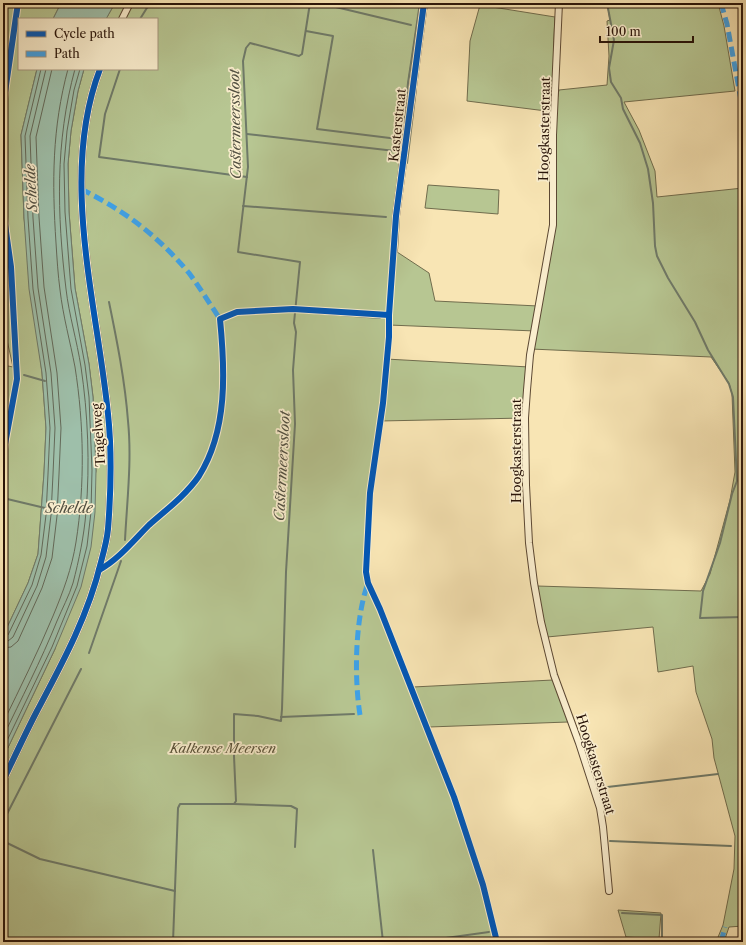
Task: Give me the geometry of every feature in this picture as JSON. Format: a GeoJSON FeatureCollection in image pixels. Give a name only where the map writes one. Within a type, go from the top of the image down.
{"type":"FeatureCollection","features":[{"type":"Feature","properties":{"kind":"street"},"geometry":{"type":"LineString","coordinates":[[122,18],[130,3]]}},
{"type":"Feature","properties":{"kind":"street","name":"Kasterstraat"},"geometry":{"type":"LineString","coordinates":[[394,250],[396,216],[424,3]]}},
{"type":"Feature","properties":{"kind":"street","name":"Hoogkasterstraat"},"geometry":{"type":"LineString","coordinates":[[559,3],[553,135],[554,225],[530,355],[525,418],[529,543],[541,622],[554,675],[579,743],[600,808],[609,891]]}},
{"type":"Feature","properties":{"kind":"street","name":"Tragelweg"},"geometry":{"type":"LineString","coordinates":[[3,782],[68,653],[87,610],[98,576],[107,532],[111,470],[110,428],[87,262],[81,189],[84,133],[100,70]]}},
{"type":"Feature","properties":{"kind":"green space"},"geometry":{"type":"Polygon","coordinates":[[[3,3],[61,3],[54,18],[18,18],[18,70],[37,70],[21,135],[24,218],[42,373],[46,428],[38,554],[28,583],[3,636],[3,365],[13,367],[3,322],[3,3]]]}},
{"type":"Feature","properties":{"kind":"green space","name":"Kalkense Meersen"},"geometry":{"type":"Polygon","coordinates":[[[115,3],[420,3],[408,83],[393,217],[389,302],[394,250],[429,273],[435,301],[538,306],[552,238],[554,112],[467,101],[470,41],[480,5],[555,17],[558,16],[555,18],[554,41],[555,110],[559,90],[607,85],[609,56],[607,21],[610,20],[607,3],[718,3],[724,26],[735,91],[624,102],[639,130],[655,171],[657,197],[743,188],[743,926],[729,927],[724,942],[716,942],[723,925],[734,869],[735,836],[714,758],[712,739],[696,692],[693,666],[658,672],[653,627],[547,637],[537,586],[701,591],[710,574],[730,500],[735,472],[732,394],[729,383],[711,357],[531,349],[535,331],[389,325],[386,359],[529,367],[525,418],[380,421],[370,493],[366,557],[366,572],[372,596],[445,779],[482,886],[495,942],[3,942],[3,758],[55,649],[96,471],[93,397],[89,364],[75,288],[69,212],[68,164],[71,131],[78,91],[84,70],[158,70],[158,18],[107,18],[115,3]]]}},
{"type":"Feature","properties":{"kind":"green space"},"geometry":{"type":"Polygon","coordinates":[[[428,185],[499,190],[498,214],[425,208],[428,185]]]}},
{"type":"Feature","properties":{"kind":"green space"},"geometry":{"type":"Polygon","coordinates":[[[553,680],[568,722],[429,727],[413,687],[553,680]]]}},
{"type":"Feature","properties":{"kind":"green space"},"geometry":{"type":"Polygon","coordinates":[[[618,910],[661,913],[659,939],[626,937],[618,910]]]}},
{"type":"Feature","properties":{"kind":"water"},"geometry":{"type":"Polygon","coordinates":[[[61,3],[115,3],[107,18],[54,18],[61,3]]]}},
{"type":"Feature","properties":{"kind":"water","name":"Schelde"},"geometry":{"type":"Polygon","coordinates":[[[37,70],[84,70],[78,91],[71,131],[68,164],[69,212],[75,288],[89,364],[93,397],[96,471],[95,512],[91,547],[81,587],[55,649],[3,758],[3,636],[28,583],[38,554],[46,428],[42,373],[29,289],[24,218],[21,135],[37,70]]]}},
{"type":"Feature","properties":{"kind":"waterway"},"geometry":{"type":"LineString","coordinates":[[141,18],[150,3]]}},
{"type":"Feature","properties":{"kind":"waterway","name":"Castermeerssloot"},"geometry":{"type":"LineString","coordinates":[[173,942],[178,808],[180,804],[234,804],[236,801],[234,714],[258,716],[281,721],[286,572],[295,424],[293,370],[296,332],[294,323],[300,262],[238,252],[248,167],[243,61],[246,48],[250,43],[299,56],[302,54],[310,3]]}},
{"type":"Feature","properties":{"kind":"waterway"},"geometry":{"type":"LineString","coordinates":[[319,3],[411,25]]}},
{"type":"Feature","properties":{"kind":"waterway"},"geometry":{"type":"LineString","coordinates":[[402,142],[408,83],[420,3]]}},
{"type":"Feature","properties":{"kind":"waterway"},"geometry":{"type":"LineString","coordinates":[[424,24],[427,3]]}},
{"type":"Feature","properties":{"kind":"waterway"},"geometry":{"type":"LineString","coordinates":[[607,3],[614,40],[609,68],[611,82],[621,98],[623,109],[640,143],[648,169],[653,203],[655,246],[657,256],[668,278],[695,322],[708,350],[729,384],[733,397],[737,481],[732,494],[720,543],[703,591],[700,618],[743,617]]}},
{"type":"Feature","properties":{"kind":"waterway"},"geometry":{"type":"LineString","coordinates":[[306,31],[333,36],[317,129],[398,139]]}},
{"type":"Feature","properties":{"kind":"waterway"},"geometry":{"type":"LineString","coordinates":[[120,70],[105,114],[99,157],[247,177]]}},
{"type":"Feature","properties":{"kind":"waterway"},"geometry":{"type":"LineString","coordinates":[[407,163],[416,89]]}},
{"type":"Feature","properties":{"kind":"waterway"},"geometry":{"type":"LineString","coordinates":[[247,134],[395,151]]}},
{"type":"Feature","properties":{"kind":"waterway"},"geometry":{"type":"LineString","coordinates":[[400,165],[401,148]]}},
{"type":"Feature","properties":{"kind":"waterway"},"geometry":{"type":"LineString","coordinates":[[393,217],[395,203]]}},
{"type":"Feature","properties":{"kind":"waterway"},"geometry":{"type":"LineString","coordinates":[[243,206],[386,217]]}},
{"type":"Feature","properties":{"kind":"waterway"},"geometry":{"type":"LineString","coordinates":[[109,302],[118,346],[127,406],[130,451],[125,540]]}},
{"type":"Feature","properties":{"kind":"waterway"},"geometry":{"type":"LineString","coordinates":[[301,312],[380,318]]}},
{"type":"Feature","properties":{"kind":"waterway"},"geometry":{"type":"LineString","coordinates":[[24,375],[45,381]]}},
{"type":"Feature","properties":{"kind":"waterway"},"geometry":{"type":"LineString","coordinates":[[3,498],[45,508]]}},
{"type":"Feature","properties":{"kind":"waterway"},"geometry":{"type":"LineString","coordinates":[[89,653],[121,561]]}},
{"type":"Feature","properties":{"kind":"waterway"},"geometry":{"type":"LineString","coordinates":[[7,814],[81,669]]}},
{"type":"Feature","properties":{"kind":"waterway"},"geometry":{"type":"LineString","coordinates":[[281,717],[354,714]]}},
{"type":"Feature","properties":{"kind":"waterway"},"geometry":{"type":"LineString","coordinates":[[599,788],[718,774]]}},
{"type":"Feature","properties":{"kind":"waterway"},"geometry":{"type":"LineString","coordinates":[[234,804],[291,806],[297,809],[295,847]]}},
{"type":"Feature","properties":{"kind":"waterway"},"geometry":{"type":"LineString","coordinates":[[3,841],[40,859],[175,891]]}},
{"type":"Feature","properties":{"kind":"waterway"},"geometry":{"type":"LineString","coordinates":[[610,841],[731,846]]}},
{"type":"Feature","properties":{"kind":"waterway"},"geometry":{"type":"LineString","coordinates":[[373,850],[383,942]]}},
{"type":"Feature","properties":{"kind":"waterway"},"geometry":{"type":"LineString","coordinates":[[622,913],[662,915],[662,941],[665,942]]}},
{"type":"Feature","properties":{"kind":"waterway"},"geometry":{"type":"LineString","coordinates":[[417,942],[489,932]]}},
{"type":"Feature","properties":{"kind":"marked path"},"geometry":{"type":"LineString","coordinates":[[721,3],[727,24],[743,111]]}},
{"type":"Feature","properties":{"kind":"marked path"},"geometry":{"type":"LineString","coordinates":[[81,189],[126,215],[165,247],[189,273],[221,322]]}},
{"type":"Feature","properties":{"kind":"marked path"},"geometry":{"type":"LineString","coordinates":[[360,715],[356,666],[358,631],[360,613],[368,583]]}},
{"type":"Feature","properties":{"kind":"marked path"},"geometry":{"type":"LineString","coordinates":[[721,942],[725,927]]}},
{"type":"Feature","properties":{"kind":"cycle path"},"geometry":{"type":"LineString","coordinates":[[3,106],[18,3]]}},
{"type":"Feature","properties":{"kind":"cycle path"},"geometry":{"type":"LineString","coordinates":[[424,3],[396,216],[389,315],[389,337],[383,403],[370,493],[366,572],[368,583],[380,609],[454,797],[483,885],[497,942]]}},
{"type":"Feature","properties":{"kind":"cycle path"},"geometry":{"type":"LineString","coordinates":[[3,781],[82,620],[96,582],[108,533],[111,472],[108,414],[84,240],[82,196],[82,153],[88,110],[100,70]]}},
{"type":"Feature","properties":{"kind":"cycle path"},"geometry":{"type":"LineString","coordinates":[[3,210],[11,267],[17,379],[3,455]]}},
{"type":"Feature","properties":{"kind":"cycle path"},"geometry":{"type":"LineString","coordinates":[[99,570],[113,561],[149,525],[182,496],[199,476],[208,458],[220,420],[222,399],[223,359],[220,319],[237,312],[293,309],[389,315]]}}]}
